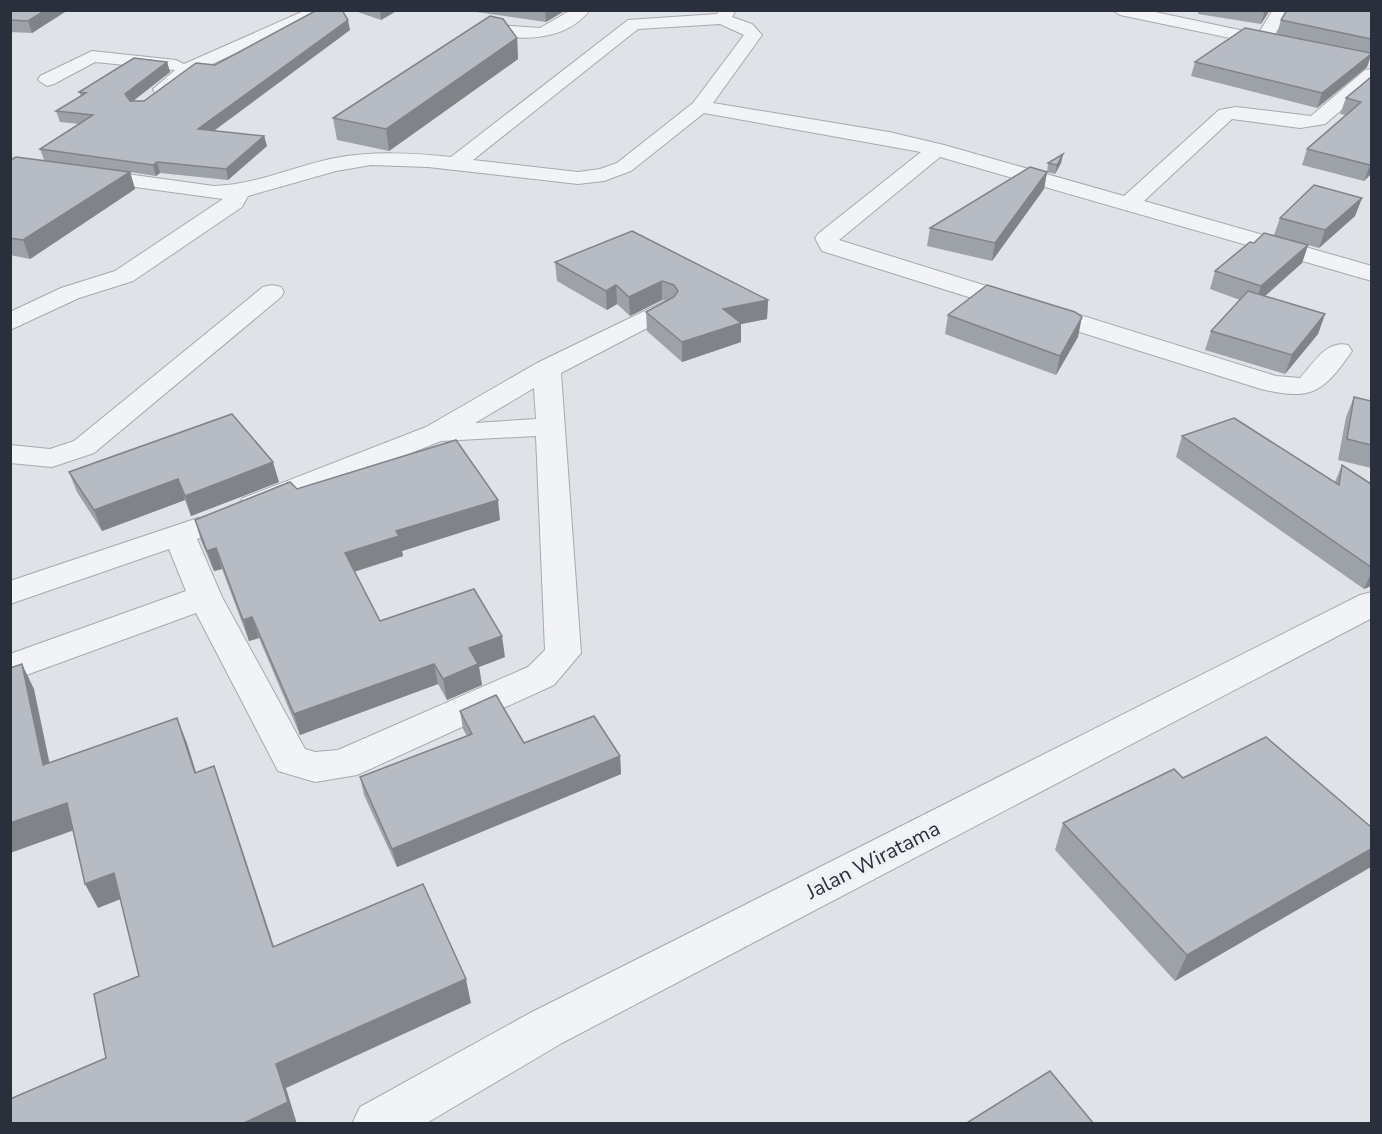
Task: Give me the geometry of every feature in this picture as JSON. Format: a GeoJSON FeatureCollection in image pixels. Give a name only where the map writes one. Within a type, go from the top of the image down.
{"type":"FeatureCollection","features":[{"type":"Feature","properties":{"kind":"street"},"geometry":{"type":"LineString","coordinates":[[149,98],[193,66],[321,10]]}},
{"type":"Feature","properties":{"kind":"street"},"geometry":{"type":"LineString","coordinates":[[496,30],[544,34],[555,30],[582,10]]}},
{"type":"Feature","properties":{"kind":"street"},"geometry":{"type":"LineString","coordinates":[[1262,40],[1282,10]]}},
{"type":"Feature","properties":{"kind":"street"},"geometry":{"type":"LineString","coordinates":[[1129,11],[1295,46]]}},
{"type":"Feature","properties":{"kind":"street"},"geometry":{"type":"LineString","coordinates":[[10,164],[180,189],[240,192],[334,165],[371,159],[455,164],[578,178],[604,175],[624,167],[700,107],[753,35],[725,15],[634,24],[610,40],[455,164]]}},
{"type":"Feature","properties":{"kind":"street"},"geometry":{"type":"LineString","coordinates":[[47,80],[92,56],[193,66]]}},
{"type":"Feature","properties":{"kind":"street"},"geometry":{"type":"LineString","coordinates":[[1129,203],[1226,114],[1237,112],[1303,121],[1318,120],[1368,65]]}},
{"type":"Feature","properties":{"kind":"street"},"geometry":{"type":"LineString","coordinates":[[700,107],[889,138],[937,149],[1371,274]]}},
{"type":"Feature","properties":{"kind":"street"},"geometry":{"type":"LineString","coordinates":[[937,149],[827,238],[830,246],[1271,383],[1291,387],[1308,385],[1338,351]]}},
{"type":"Feature","properties":{"kind":"street"},"geometry":{"type":"LineString","coordinates":[[10,321],[70,293],[124,276],[234,202],[240,192]]}},
{"type":"Feature","properties":{"kind":"street"},"geometry":{"type":"LineString","coordinates":[[10,454],[51,458],[84,447],[272,292]]}},
{"type":"Feature","properties":{"kind":"street"},"geometry":{"type":"LineString","coordinates":[[10,593],[179,535],[436,433],[547,369],[663,310]]}},
{"type":"Feature","properties":{"kind":"street"},"geometry":{"type":"LineString","coordinates":[[179,535],[205,597],[292,760],[315,767],[343,764],[542,676],[562,653],[547,369]]}},
{"type":"Feature","properties":{"kind":"street"},"geometry":{"type":"LineString","coordinates":[[436,433],[549,428]]}},
{"type":"Feature","properties":{"kind":"street"},"geometry":{"type":"LineString","coordinates":[[10,668],[205,597]]}},
{"type":"Feature","properties":{"kind":"street","name":"Jalan Wiratama"},"geometry":{"type":"LineString","coordinates":[[377,1124],[546,1028],[1371,603]]}},
{"type":"Feature","properties":{"kind":"building"},"geometry":{"type":"Polygon","coordinates":[[[10,10],[46,10],[28,21],[10,20],[10,10]]]}},
{"type":"Feature","properties":{"kind":"building"},"geometry":{"type":"Polygon","coordinates":[[[317,10],[342,10],[348,20],[198,129],[264,136],[226,169],[157,162],[153,165],[40,149],[93,115],[56,111],[86,93],[79,92],[134,58],[167,62],[125,94],[130,101],[144,101],[196,63],[215,65],[317,10]]]}},
{"type":"Feature","properties":{"kind":"building"},"geometry":{"type":"Polygon","coordinates":[[[1287,10],[1371,10],[1371,39],[1281,20],[1287,10]]]}},
{"type":"Feature","properties":{"kind":"building"},"geometry":{"type":"Polygon","coordinates":[[[490,16],[503,19],[517,38],[386,129],[333,118],[490,16]]]}},
{"type":"Feature","properties":{"kind":"building"},"geometry":{"type":"Polygon","coordinates":[[[1245,28],[1371,54],[1322,93],[1195,62],[1245,28]]]}},
{"type":"Feature","properties":{"kind":"building"},"geometry":{"type":"Polygon","coordinates":[[[1371,77],[1370,165],[1307,149],[1361,102],[1346,98],[1371,77]]]}},
{"type":"Feature","properties":{"kind":"building"},"geometry":{"type":"Polygon","coordinates":[[[1063,154],[1057,165],[1048,163],[1063,154]]]}},
{"type":"Feature","properties":{"kind":"building"},"geometry":{"type":"Polygon","coordinates":[[[16,157],[130,172],[23,240],[10,238],[10,161],[16,157]]]}},
{"type":"Feature","properties":{"kind":"building"},"geometry":{"type":"Polygon","coordinates":[[[1030,167],[1047,172],[995,243],[930,228],[1030,167]]]}},
{"type":"Feature","properties":{"kind":"building"},"geometry":{"type":"Polygon","coordinates":[[[1314,185],[1362,198],[1325,230],[1280,218],[1314,185]]]}},
{"type":"Feature","properties":{"kind":"building"},"geometry":{"type":"Polygon","coordinates":[[[632,231],[768,300],[723,309],[741,323],[682,342],[646,312],[674,297],[678,291],[674,285],[662,281],[629,297],[616,285],[606,291],[555,262],[632,231]]]}},
{"type":"Feature","properties":{"kind":"building"},"geometry":{"type":"Polygon","coordinates":[[[1264,233],[1308,245],[1261,286],[1215,271],[1250,242],[1254,243],[1264,233]]]}},
{"type":"Feature","properties":{"kind":"building"},"geometry":{"type":"Polygon","coordinates":[[[987,285],[1075,312],[1082,317],[1060,356],[948,315],[987,285]]]}},
{"type":"Feature","properties":{"kind":"building"},"geometry":{"type":"Polygon","coordinates":[[[1248,291],[1325,314],[1292,355],[1211,331],[1248,291]]]}},
{"type":"Feature","properties":{"kind":"building"},"geometry":{"type":"Polygon","coordinates":[[[1354,397],[1371,401],[1371,445],[1347,439],[1354,397]]]}},
{"type":"Feature","properties":{"kind":"building"},"geometry":{"type":"Polygon","coordinates":[[[232,414],[273,462],[185,496],[178,479],[94,510],[69,472],[232,414]]]}},
{"type":"Feature","properties":{"kind":"building"},"geometry":{"type":"Polygon","coordinates":[[[1234,418],[1339,485],[1342,465],[1371,484],[1371,567],[1182,436],[1234,418]]]}},
{"type":"Feature","properties":{"kind":"building"},"geometry":{"type":"Polygon","coordinates":[[[456,440],[498,500],[396,531],[399,536],[345,553],[380,621],[474,589],[502,636],[469,648],[478,664],[443,679],[434,664],[294,714],[252,617],[243,620],[216,548],[207,551],[195,520],[290,482],[297,489],[456,440]]]}},
{"type":"Feature","properties":{"kind":"building"},"geometry":{"type":"Polygon","coordinates":[[[22,664],[43,765],[177,718],[195,773],[214,766],[273,947],[423,884],[466,979],[276,1064],[288,1102],[242,1124],[10,1124],[10,1099],[106,1058],[94,994],[139,976],[114,873],[85,884],[67,803],[10,823],[10,668],[22,664]]]}},
{"type":"Feature","properties":{"kind":"building"},"geometry":{"type":"Polygon","coordinates":[[[496,695],[524,743],[594,716],[620,756],[392,849],[360,777],[472,734],[460,711],[496,695]]]}},
{"type":"Feature","properties":{"kind":"building"},"geometry":{"type":"Polygon","coordinates":[[[1266,737],[1371,827],[1371,849],[1187,955],[1063,823],[1174,769],[1183,778],[1266,737]]]}},
{"type":"Feature","properties":{"kind":"building"},"geometry":{"type":"Polygon","coordinates":[[[1050,1071],[1094,1124],[965,1124],[1050,1071]]]}}]}
